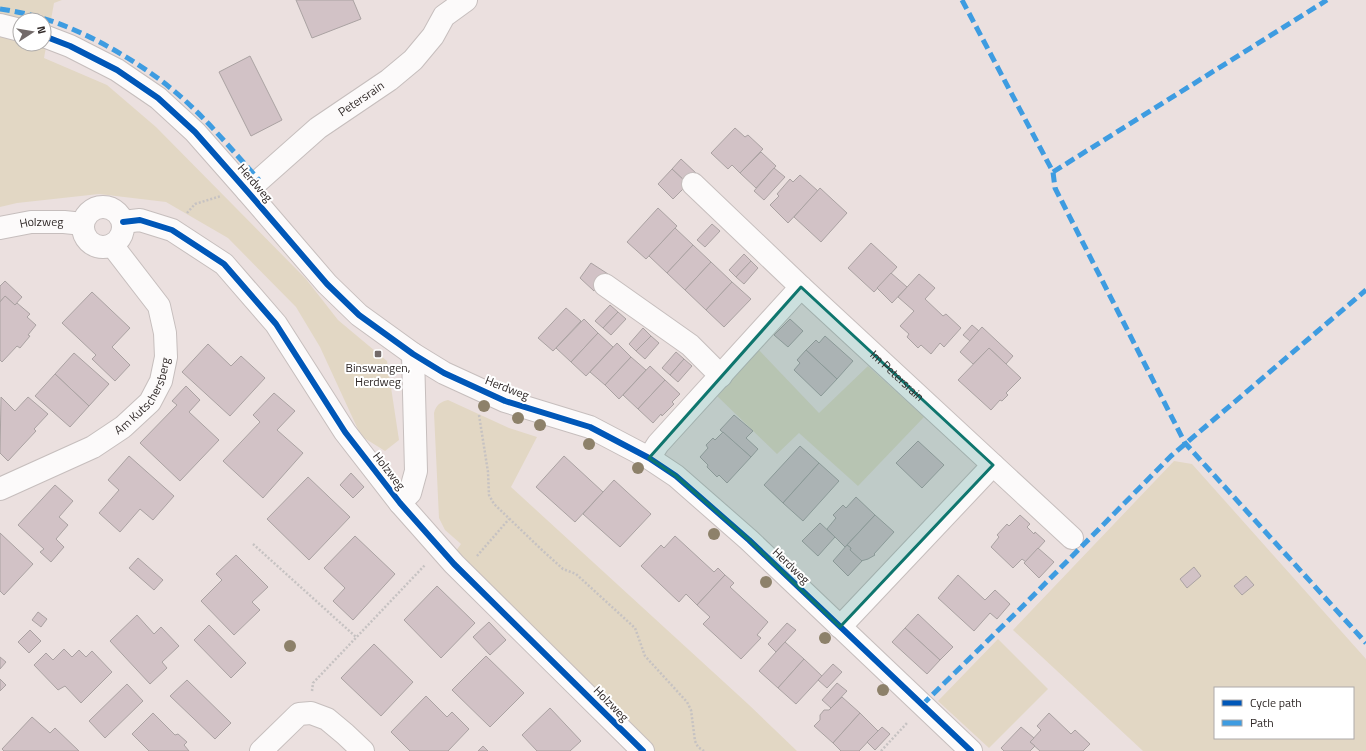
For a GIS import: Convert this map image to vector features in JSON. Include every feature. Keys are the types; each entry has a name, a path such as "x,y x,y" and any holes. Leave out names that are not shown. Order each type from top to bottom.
{"street":[{"name":"Petersrain","path":"247,190 318,128 389,80 418,54 433,36 444,16 466,0"},
{"path":"0,25 12,28"},
{"name":"Herdweg","path":"52,39 70,46 117,70 158,98 195,132 247,190 327,284 359,315 413,354 444,373 505,401 590,427 649,458 676,476 738,530 971,751"},
{"name":"Im Petersrain","path":"693,184 801,287 1072,538"},
{"path":"101,206 111,208 117,212 123,222 123,232 119,240 112,246 104,248 89,242 84,234 82,224 85,216 92,210 101,206"},
{"name":"Holzweg","path":"123,222 140,220 172,230 224,264 276,324 345,432 400,503 463,572 643,751"},
{"name":"Holzweg","path":"0,228 31,222 64,222 82,224"},
{"name":"Am Kutschersberg","path":"0,489 93,447 105,439 123,426 150,402 161,381 166,357 165,332 159,306 112,246"},
{"path":"605,285 690,345 721,376"},
{"path":"649,458 658,444 801,287"},
{"path":"400,503 410,492 416,471 413,354"},
{"path":"840,627 993,465"},
{"path":"261,751 299,714 311,713 327,719 363,751"}],"path":[{"path":"172,230 195,204 218,197"},
{"path":"474,387 488,472 489,494 494,504 563,569 576,574 635,628 645,656 687,702 691,710 695,741 698,747 704,751"},
{"path":"495,537 509,519"},
{"path":"253,544 356,637"},
{"path":"311,713 313,683 441,549"},
{"path":"881,751 922,705"}],"highlighted area":[{"path":"801,287 993,465 840,627 749,540 676,476 649,458"}],"shaded area":[{"path":"0,0 62,0 54,3 52,14 52,12 12,12 12,52 45,52 44,58 107,85 156,127 306,279 338,320 387,361 399,440 385,451 361,436 320,347 296,307 228,238 166,202 99,194 17,203 0,207"},
{"path":"758,349 819,413 868,366 924,417 858,486 799,433 777,454 715,394"},
{"path":"448,400 509,428 537,437 511,487 748,704 797,751 644,751 450,559 461,544 445,530 439,518 434,413 439,404"},
{"path":"1174,461 1192,464 1366,659 1366,751 1143,751 1013,630"},
{"path":"998,639 1048,689 989,748 938,701"}],"building":[{"path":"296,0 353,0 361,19 312,38"},
{"path":"250,56 282,120 251,136 219,72"},
{"path":"735,128 745,137 748,135 763,149 740,173 732,165 728,169 711,153"},
{"path":"761,152 776,166 756,188 740,173"},
{"path":"681,159 697,174 688,184 672,169"},
{"path":"774,168 785,177 764,200 754,191"},
{"path":"672,169 688,184 673,199 658,184"},
{"path":"800,175 818,191 788,223 770,205 779,196 777,194 790,179 793,182"},
{"path":"820,188 847,213 821,242 794,217"},
{"path":"658,208 677,226 646,259 627,242"},
{"path":"712,224 720,231 705,247 697,240"},
{"path":"675,228 693,245 667,273 649,256"},
{"path":"871,243 897,267 874,292 848,268"},
{"path":"693,245 711,262 685,290 667,273"},
{"path":"744,254 751,261 736,277 729,270"},
{"path":"751,261 758,268 744,284 736,277"},
{"path":"711,262 732,282 706,310 685,290"},
{"path":"591,263 608,274 594,291 580,278"},
{"path":"891,273 907,287 892,303 877,288"},
{"path":"919,274 935,288 925,299 943,316 946,314 961,328 944,347 940,343 931,354 921,345 918,348 907,337 909,334 900,326 914,311 898,297"},
{"path":"5,281 22,297 15,305 5,296 0,302 0,286"},
{"path":"732,282 751,299 724,327 706,310"},
{"path":"92,292 130,328 112,347 130,365 115,381 92,359 96,355 62,323"},
{"path":"5,296 15,305 17,303 30,314 27,317 36,325 28,335 30,336 20,348 17,346 2,362 0,360 0,302"},
{"path":"610,305 618,312 603,328 595,321"},
{"path":"566,308 581,321 553,351 538,338"},
{"path":"618,312 626,319 611,335 603,328"},
{"path":"584,319 598,333 571,362 556,348"},
{"path":"790,319 803,331 788,347 774,335"},
{"path":"972,325 979,331 970,341 963,335"},
{"path":"982,327 1013,356 1006,364 989,348 973,364 960,352"},
{"path":"643,328 651,336 636,351 629,344"},
{"path":"598,333 613,347 586,376 571,362"},
{"path":"651,336 659,343 645,359 636,351"},
{"path":"825,336 853,361 837,379 806,350 816,340 819,343"},
{"path":"617,343 631,357 605,385 590,372"},
{"path":"208,344 231,366 241,356 265,378 230,416 182,372"},
{"path":"989,348 1021,378 1006,393 1008,395 1002,401 1000,400 991,410 958,380"},
{"path":"806,350 837,379 821,396 794,370 800,363 797,360"},
{"path":"676,352 684,359 670,375 662,368"},
{"path":"74,353 109,384 89,406 55,374"},
{"path":"631,357 646,370 619,399 605,385"},
{"path":"684,359 692,366 678,382 670,375"},
{"path":"650,366 665,380 638,409 623,395"},
{"path":"55,374 89,406 70,427 35,396"},
{"path":"665,380 680,394 672,402 674,404 662,416 661,414 653,423 638,409"},
{"path":"186,386 200,400 189,412 219,440 180,481 140,443 177,405 172,401"},
{"path":"274,393 295,411 277,430 303,453 263,498 223,461 260,422 253,415"},
{"path":"1,397 15,411 28,397 48,414 34,429 36,431 8,461 0,453"},
{"path":"734,415 753,431 746,438 758,449 751,457 720,430"},
{"path":"723,432 751,457 727,483 719,475 717,477 700,457 708,448 706,445 713,438 715,440"},
{"path":"918,441 944,465 922,488 896,463"},
{"path":"800,446 819,463 783,503 764,485"},
{"path":"129,456 174,496 153,520 140,509 120,532 99,513 119,490 108,480"},
{"path":"564,456 603,492 575,522 536,487"},
{"path":"819,463 839,481 803,521 783,503"},
{"path":"351,473 364,487 353,498 340,485"},
{"path":"308,477 350,517 309,560 267,519"},
{"path":"614,480 651,514 620,547 583,514"},
{"path":"55,485 73,501 59,517 68,525 56,539 64,547 51,562 40,552 44,549 18,525"},
{"path":"856,497 875,515 845,547 827,529 836,518 833,515 843,505 846,508"},
{"path":"875,515 894,532 874,554 875,555 861,561 847,545"},
{"path":"1020,515 1030,524 1027,527 1034,534 1035,532 1045,541 1026,562 1022,559 1013,568 991,547 999,537 997,535 1007,524 1009,526"},
{"path":"820,523 835,537 818,556 802,541"},
{"path":"0,533 33,564 4,595 0,591"},
{"path":"355,536 395,574 353,620 333,601 345,588 324,568"},
{"path":"675,536 714,572 718,568 725,575 697,605 686,594 679,602 641,566 661,545 664,548"},
{"path":"847,545 851,548 850,550 862,561 848,576 833,561"},
{"path":"1038,548 1054,562 1039,578 1024,563"},
{"path":"236,555 268,587 252,602 260,610 234,635 201,601 222,580 216,574"},
{"path":"138,558 163,580 154,590 129,568"},
{"path":"1194,567 1201,576 1187,588 1180,579"},
{"path":"725,575 734,583 730,587 768,622 757,635 761,638 741,659 703,624 710,617 697,605"},
{"path":"958,575 985,600 995,590 1010,604 997,619 990,613 974,631 938,598"},
{"path":"1246,576 1254,585 1242,595 1234,586"},
{"path":"437,586 475,623 441,658 404,620"},
{"path":"38,612 47,619 41,627 32,620"},
{"path":"918,614 953,647 940,660 905,628"},
{"path":"137,615 154,634 161,627 179,646 162,662 167,668 150,684 110,641"},
{"path":"489,622 506,640 490,655 473,637"},
{"path":"787,623 796,630 776,652 768,644"},
{"path":"209,625 246,663 231,678 194,640"},
{"path":"905,628 940,660 927,674 892,642"},
{"path":"30,630 41,641 29,653 18,642"},
{"path":"785,642 804,659 778,688 759,671"},
{"path":"374,644 413,682 381,716 341,678"},
{"path":"64,649 72,657 79,650 86,657 92,651 112,672 81,703 65,686 58,690 34,665 46,653 53,660"},
{"path":"486,656 524,693 490,727 452,690"},
{"path":"0,657 6,662 0,669"},
{"path":"804,659 822,676 796,704 778,688"},
{"path":"833,664 842,672 827,688 818,680"},
{"path":"0,679 6,685 0,691"},
{"path":"187,680 231,723 215,739 170,696"},
{"path":"837,683 847,691 831,708 822,700"},
{"path":"127,684 143,701 105,738 89,721"},
{"path":"426,696 447,717 452,712 469,729 448,751 410,751 391,732"},
{"path":"842,697 860,713 833,743 814,726 820,720 820,715 824,710 829,710"},
{"path":"550,708 581,741 570,751 537,751 522,735"},
{"path":"153,713 175,735 178,734 187,742 184,745 189,751 149,751 132,734"},
{"path":"860,713 878,731 859,751 841,751 833,743"},
{"path":"1049,713 1071,734 1075,730 1090,744 1083,751 1040,751 1030,742 1041,730 1037,726"},
{"path":"32,717 50,733 55,728 79,751 4,751 2,749"},
{"path":"882,727 890,734 875,750 867,742"},
{"path":"1021,727 1034,738 1030,742 1035,746 1030,751 1004,751 1001,748"},
{"path":"483,746 488,751 478,751"}],"marked path":[{"path":"962,0 1053,172 1055,188 1185,443 1366,643"},
{"path":"1053,172 1327,0"},
{"path":"0,9 58,23 108,46 140,66 180,96 215,131 259,180"},
{"path":"922,705 1018,611 1171,456 1366,290"}],"cycle path":[{"path":"52,39 70,46 117,70 158,98 195,132 327,284 359,315 413,354 444,373 505,401 590,427 649,458 676,476 749,540 971,751"},
{"path":"123,222 140,220 172,230 224,264 276,324 345,432 400,503 454,564 643,751"}],"place":[{"name":"Binswangen, Herdweg","path":"378,354"}]}
